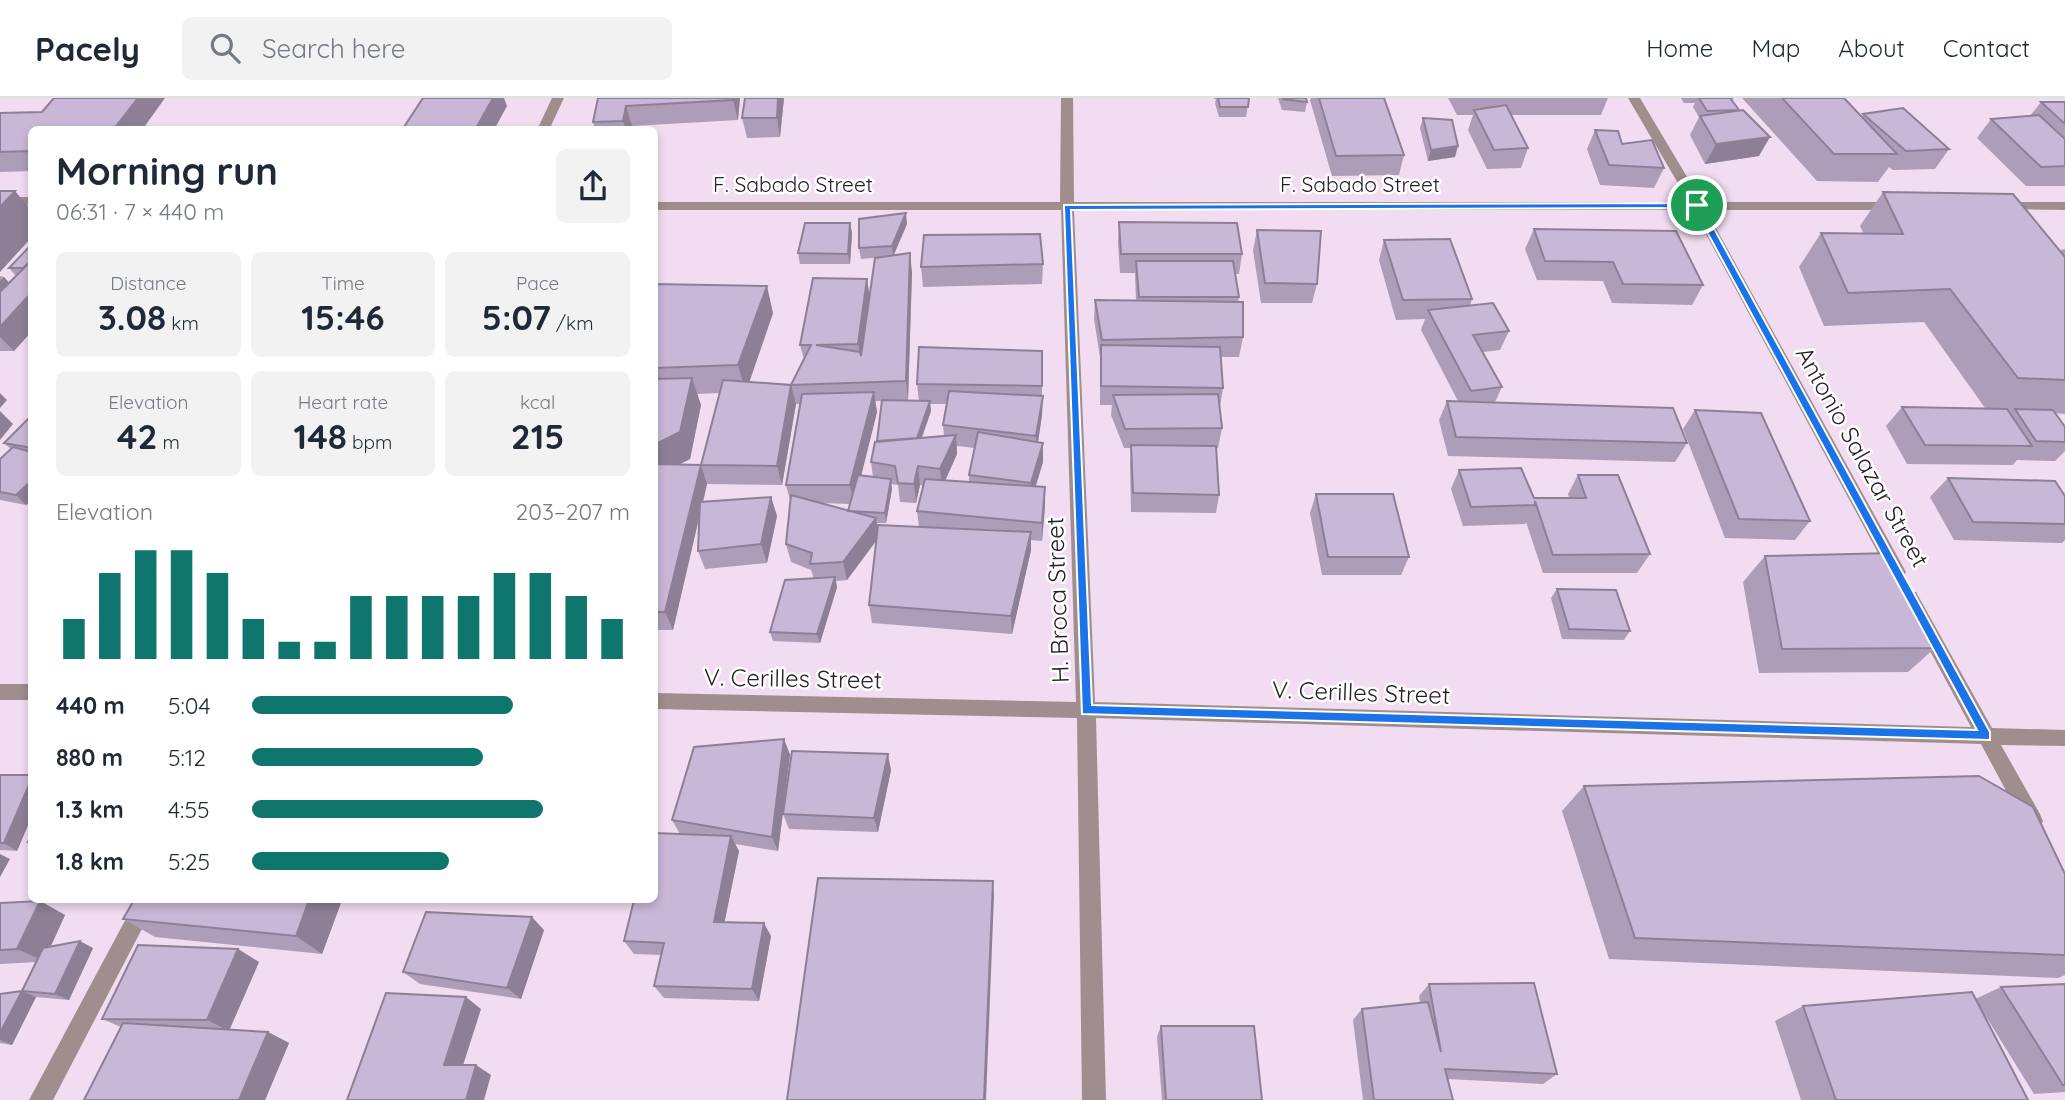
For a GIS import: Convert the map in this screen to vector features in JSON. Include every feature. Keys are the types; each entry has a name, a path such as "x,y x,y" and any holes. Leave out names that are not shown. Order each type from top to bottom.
{"street":[{"path":"545,126 558,98"},
{"name":"H. Broca Street","path":"1067,98 1067,207 1086,710 1094,1100"},
{"name":"Antonio Salazar Street","path":"1634,98 1697,205 2039,831"},
{"path":"0,201 28,201"},
{"name":"F. Sabado Street","path":"658,205 1915,206"},
{"path":"1983,206 2065,206"},
{"path":"0,692 28,692"},
{"name":"V. Cerilles Street","path":"658,701 1086,710 2065,738"},
{"path":"41,1100 145,903"}],"building":[{"path":"54,98 138,98 116,126 28,126 28,151 0,152 0,113 42,112"},
{"path":"423,98 493,98 477,126 405,126"},
{"path":"598,98 733,100 626,106 623,121 593,122"},
{"path":"745,98 778,98 777,118 742,118"},
{"path":"1218,98 1249,98 1248,107 1220,107"},
{"path":"1306,98 1307,102 1283,99"},
{"path":"1319,98 1384,98 1404,155 1336,156"},
{"path":"1699,98 1730,98 1739,110 1707,111"},
{"path":"1782,98 1844,98 1897,154 1834,154"},
{"path":"2041,102 2065,102 2065,124"},
{"path":"1506,105 1528,148 1494,150 1474,110"},
{"path":"1903,108 1949,149 1906,151 1863,114"},
{"path":"1743,110 1770,137 1716,144 1700,116"},
{"path":"2039,115 2065,139 2065,166 2041,167 1991,119"},
{"path":"1423,118 1452,120 1458,146 1431,150"},
{"path":"1595,130 1618,131 1622,144 1652,140 1664,168 1609,165"},
{"path":"0,191 15,191 0,207"},
{"path":"1883,192 2013,194 2065,257 2065,380 2018,378 1950,289 1848,293 1821,233 1903,234"},
{"path":"906,213 892,246 859,248 859,219"},
{"path":"1119,222 1237,223 1242,254 1121,254"},
{"path":"805,223 850,223 848,254 798,253"},
{"path":"1534,229 1676,231 1703,285 1623,284 1613,262 1545,261"},
{"path":"1257,230 1321,231 1317,284 1265,283"},
{"path":"1040,234 1043,264 921,267 924,235"},
{"path":"1450,239 1472,299 1403,300 1384,240"},
{"path":"28,248 28,264 23,268 9,268"},
{"path":"910,253 906,381 791,385 811,345 800,345 813,278 867,279 858,344 816,345 860,352 861,356 875,258"},
{"path":"1136,261 1233,261 1239,297 1139,297"},
{"path":"28,264 28,296 0,327 0,292"},
{"path":"658,284 767,286 738,365 658,368"},
{"path":"1095,300 1243,302 1243,337 1102,340"},
{"path":"1493,303 1509,331 1473,335 1502,387 1471,391 1428,310"},
{"path":"1101,345 1220,347 1223,388 1101,386"},
{"path":"919,347 1042,351 1042,386 917,384"},
{"path":"692,378 680,432 658,443 658,379"},
{"path":"723,380 791,385 777,466 701,465"},
{"path":"949,391 1043,396 1036,436 943,425"},
{"path":"874,392 850,485 786,485 802,394"},
{"path":"1218,394 1222,428 1125,429 1113,395"},
{"path":"882,400 930,401 917,438 877,441"},
{"path":"1447,401 1673,408 1687,443 1456,437"},
{"path":"1902,407 2007,409 2032,446 1925,445"},
{"path":"2015,409 2053,410 2065,427 2065,442 2036,441"},
{"path":"1695,410 1761,413 1810,521 1739,519"},
{"path":"28,419 28,447 4,443"},
{"path":"978,432 1043,443 1031,483 969,475"},
{"path":"956,435 940,469 918,466 914,484 898,483 895,466 871,462 875,442"},
{"path":"1131,445 1216,446 1219,495 1133,493"},
{"path":"13,447 28,451 28,484 16,495 0,492 0,459"},
{"path":"658,464 701,465 665,612 658,612"},
{"path":"1521,468 1534,498 1586,498 1578,475 1618,475 1650,554 1553,555 1535,501 1535,505 1471,507 1459,470"},
{"path":"858,475 891,479 885,513 848,511"},
{"path":"1948,478 2055,481 2065,496 2065,524 1973,522"},
{"path":"925,479 1045,487 1042,523 917,511"},
{"path":"1316,494 1393,494 1409,557 1328,557"},
{"path":"791,495 876,518 843,562 810,564 812,553 786,544"},
{"path":"771,497 761,544 698,551 700,502"},
{"path":"878,525 1031,532 1011,616 869,605"},
{"path":"1893,553 1935,648 1782,649 1765,556"},
{"path":"835,577 817,634 770,632 785,580"},
{"path":"1557,589 1616,590 1630,631 1569,629"},
{"path":"784,739 772,837 672,820 694,747"},
{"path":"792,751 888,754 874,818 783,814"},
{"path":"0,775 28,775 28,787 4,843 0,843"},
{"path":"1979,776 2033,807 2065,874 2065,955 1635,938 1584,786"},
{"path":"658,833 731,836 714,922 764,923 752,989 654,986 664,943 624,941 633,903 658,903"},
{"path":"818,878 993,881 984,1100 787,1100"},
{"path":"0,903 39,903 17,949 0,950"},
{"path":"132,903 308,903 296,936 123,919"},
{"path":"426,912 532,917 507,988 403,972"},
{"path":"80,941 55,994 22,991 43,948"},
{"path":"138,945 238,949 207,1020 102,1019"},
{"path":"1534,983 1557,1074 1445,1069 1453,1100 1374,1100 1362,1009 1428,1002 1441,1052 1429,984"},
{"path":"2065,984 2065,1085 2063,1085 2001,987"},
{"path":"22,991 0,1033 0,994"},
{"path":"1972,992 2028,1100 1836,1100 1803,1006"},
{"path":"386,993 466,997 444,1065 476,1065 466,1100 347,1100"},
{"path":"123,1023 268,1032 239,1100 84,1100"},
{"path":"1161,1026 1254,1026 1262,1100 1166,1100"}],"route":[{"path":"1697,205 1986,736 1086,710 1067,207 1697,205"}]}
